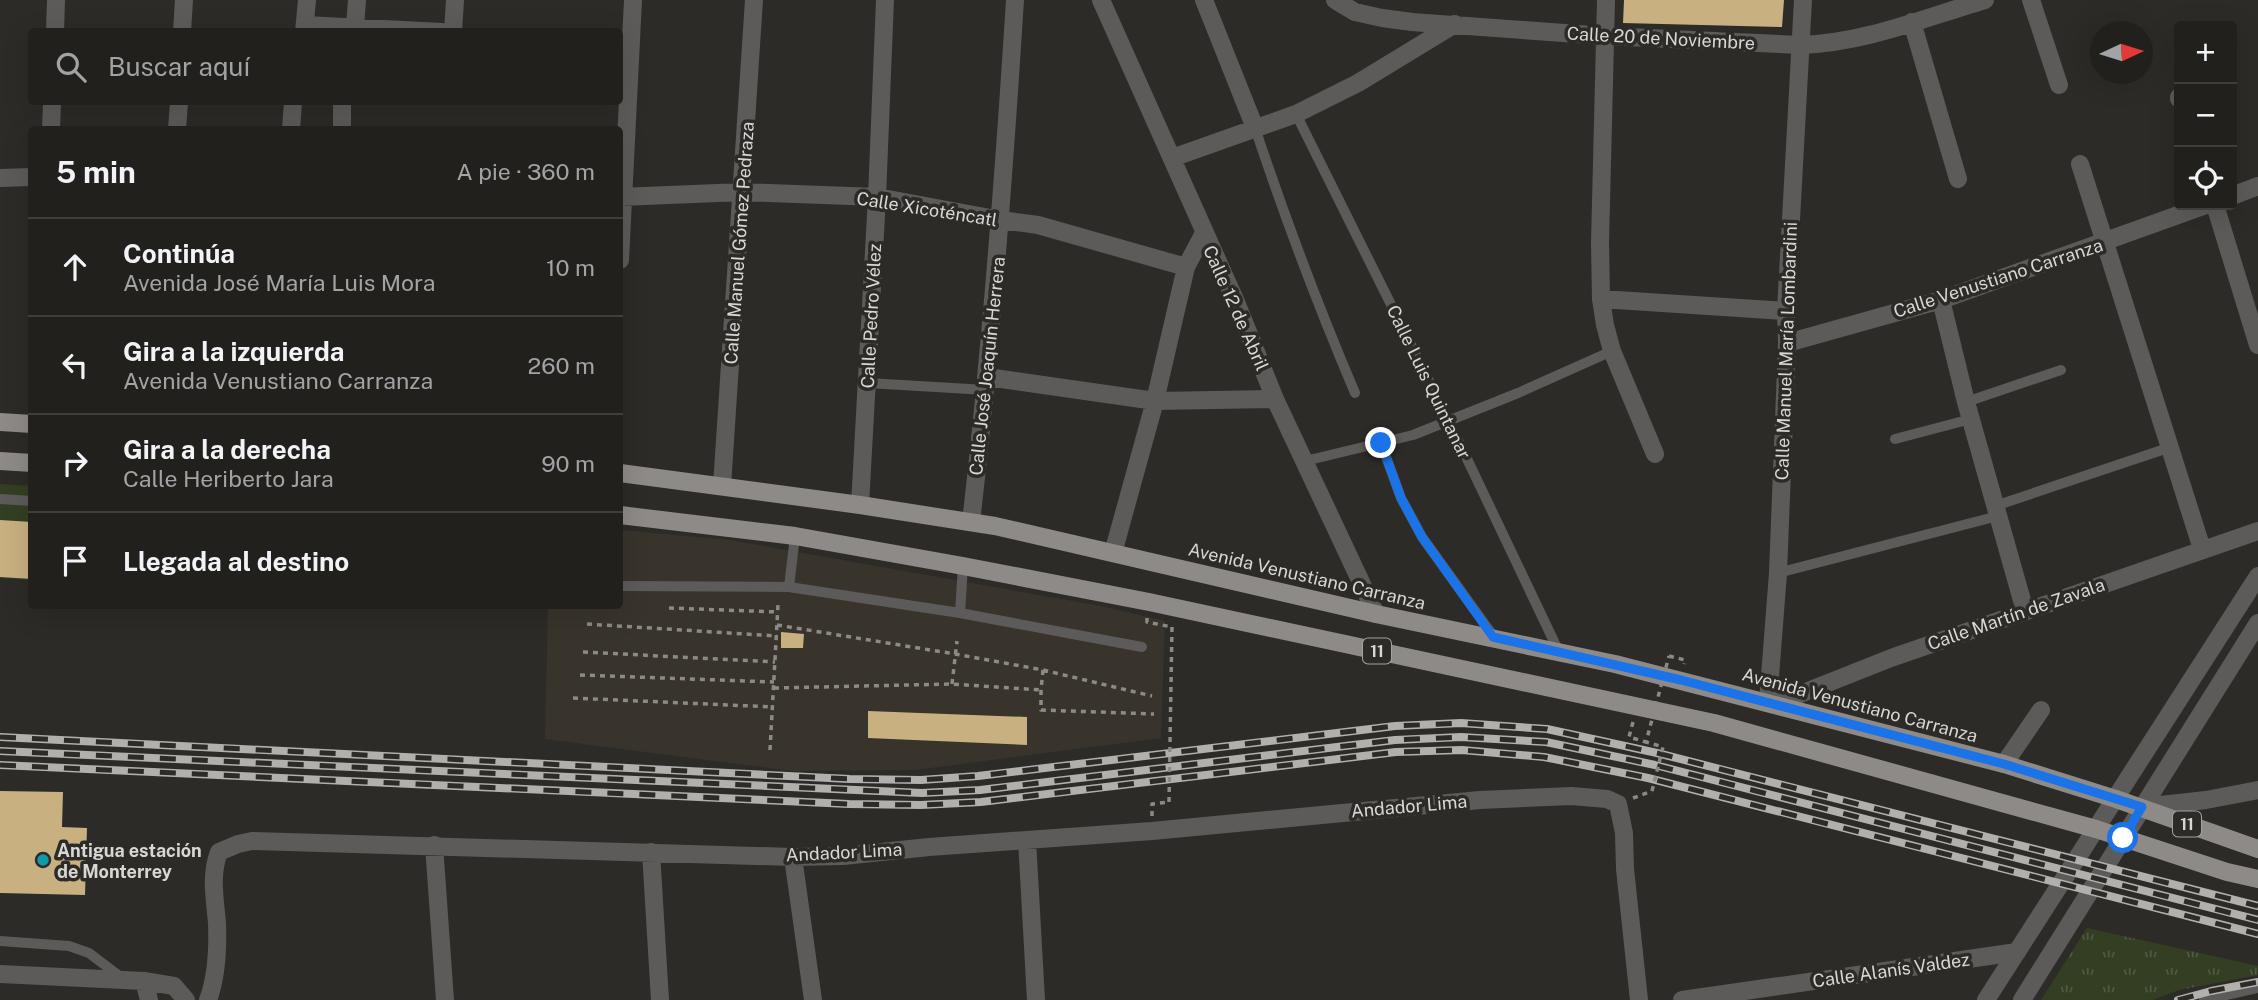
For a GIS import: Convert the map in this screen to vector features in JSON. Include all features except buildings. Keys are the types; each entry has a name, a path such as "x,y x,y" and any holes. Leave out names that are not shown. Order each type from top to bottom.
{"main road":[{"path":"0,422 28,424"},
{"path":"0,461 28,463"},
{"name":"Avenida Venustiano Carranza","path":"623,473 971,522 1376,614 1559,652 1772,703 2004,764 2142,807 2258,849"},
{"name":"11","path":"623,515 795,536 963,566 1149,602 1714,723 2096,829 2227,872 2258,879"}],"street":[{"path":"55,28 56,0"},
{"path":"182,28 184,0"},
{"path":"307,0 304,28 372,28"},
{"path":"355,27 357,0"},
{"path":"453,28 455,0"},
{"path":"623,126 625,46 632,0"},
{"name":"Calle Manuel Gómez Pedraza","path":"722,486 754,0"},
{"name":"Calle Pedro Vélez","path":"860,505 885,0"},
{"name":"Calle José Joaquín Herrera","path":"971,522 987,384 1001,220 1015,0"},
{"name":"Calle 12 de Abril","path":"1101,0 1236,302 1275,398 1376,614"},
{"path":"1204,0 1255,128"},
{"name":"Calle 20 de Noviembre","path":"1335,0 1355,12 1382,18 1605,36 1800,45 1857,39 1966,3 1985,0"},
{"path":"1606,0 1599,254 1601,299 1612,351 1655,454"},
{"name":"Calle Manuel María Lombardini","path":"1772,703 1787,343 1786,311 1803,0"},
{"path":"2031,0 2059,85"},
{"path":"1912,22 1958,180"},
{"path":"1172,158 1296,114 1358,83 1455,24"},
{"path":"51,126 52,105"},
{"path":"177,126 178,105"},
{"path":"291,126 293,105"},
{"path":"342,105 342,126"},
{"path":"2080,164 2203,549"},
{"path":"0,178 28,177"},
{"path":"2237,194 2258,186"},
{"name":"Calle Xicoténcatl","path":"623,197 742,192 877,197 1038,225 1186,267"},
{"name":"Calle Venustiano Carranza","path":"1787,343 1941,300 2193,210"},
{"path":"2218,210 2258,345"},
{"path":"1113,553 1155,401 1186,267 1203,233"},
{"path":"1601,299 1786,311"},
{"path":"1941,300 1968,411 2025,611"},
{"path":"987,384 1155,401 1275,398"},
{"name":"Calle Martín de Zavala","path":"1772,703 1891,658 2258,531"},
{"path":"1986,1000 2258,576"},
{"path":"2022,1000 2258,623"},
{"path":"2004,764 2041,710"},
{"path":"2142,807 2206,800 2258,790"},
{"name":"Andador Lima","path":"208,1000 215,974 215,863 219,852 252,841 793,857 843,856 1480,800 1571,796 1607,799 1618,804 1624,833 1625,869 1639,1000"},
{"path":"1027,841 1036,1000"},
{"path":"435,845 445,1000"},
{"path":"651,852 660,1000"},
{"path":"793,857 813,1000"},
{"name":"Calle Alanís Valdez","path":"1682,1000 2017,952"},
{"path":"0,974 144,981 174,986 186,1000"},
{"path":"144,981 149,1000"}],"lane":[{"name":"Calle Luis Quintanar","path":"1296,114 1449,421 1559,652"},
{"path":"1255,128 1294,243 1354,393"},
{"path":"1305,461 1413,435 1518,393 1612,351"},
{"path":"1895,439 1968,411 2061,370"},
{"path":"867,383 987,384"},
{"path":"1381,443 1401,498 1422,537 1493,637"},
{"path":"1778,573 1996,511 2171,447"},
{"path":"0,499 28,501"},
{"path":"789,587 795,536"},
{"path":"960,613 963,566"},
{"path":"623,586 789,587 960,613 1142,647"},
{"path":"0,941 68,946 89,953 125,981"},
{"path":"2204,1000 2258,988"}],"path":[{"path":"771,750 778,605"},
{"path":"669,608 778,612"},
{"path":"1147,622 1172,627 1169,802 1152,804"},
{"path":"587,624 776,636"},
{"path":"777,625 1043,670 1152,696"},
{"path":"952,684 957,641"},
{"path":"583,652 775,662"},
{"path":"1646,742 1669,656 1685,660"},
{"path":"1043,670 1041,710 1154,714"},
{"path":"580,675 774,682"},
{"path":"774,688 952,684 1041,690"},
{"path":"573,698 773,707"},
{"path":"1629,737 1663,747 1652,791"}],"shaded area":[{"path":"623,530 730,540 1101,606 1165,621 1161,738 915,770 792,771 545,739 548,609 623,609"}],"green space":[{"path":"0,484 28,486 28,580 0,578"},
{"path":"2087,928 2258,966 2258,975 2179,990 2152,1000 2041,1000"}],"railway":[{"path":"0,737 850,779 921,780 978,776 1395,726 1461,723 1547,729 1657,753 2258,906"},
{"path":"0,751 922,793 980,790 1395,740 1461,737 1546,742 1655,765 2258,920"},
{"path":"0,765 849,804 921,805 981,802 1396,752 1462,750 1544,757 1648,778 2258,934"},
{"path":"2178,1000 2258,982"}],"place":[{"name":"Antigua estación de Monterrey","path":"43,860"}],"route":[{"path":"1381,443 1401,498 1422,537 1493,637 1775,704 2004,764 2142,807 2123,838"}]}
